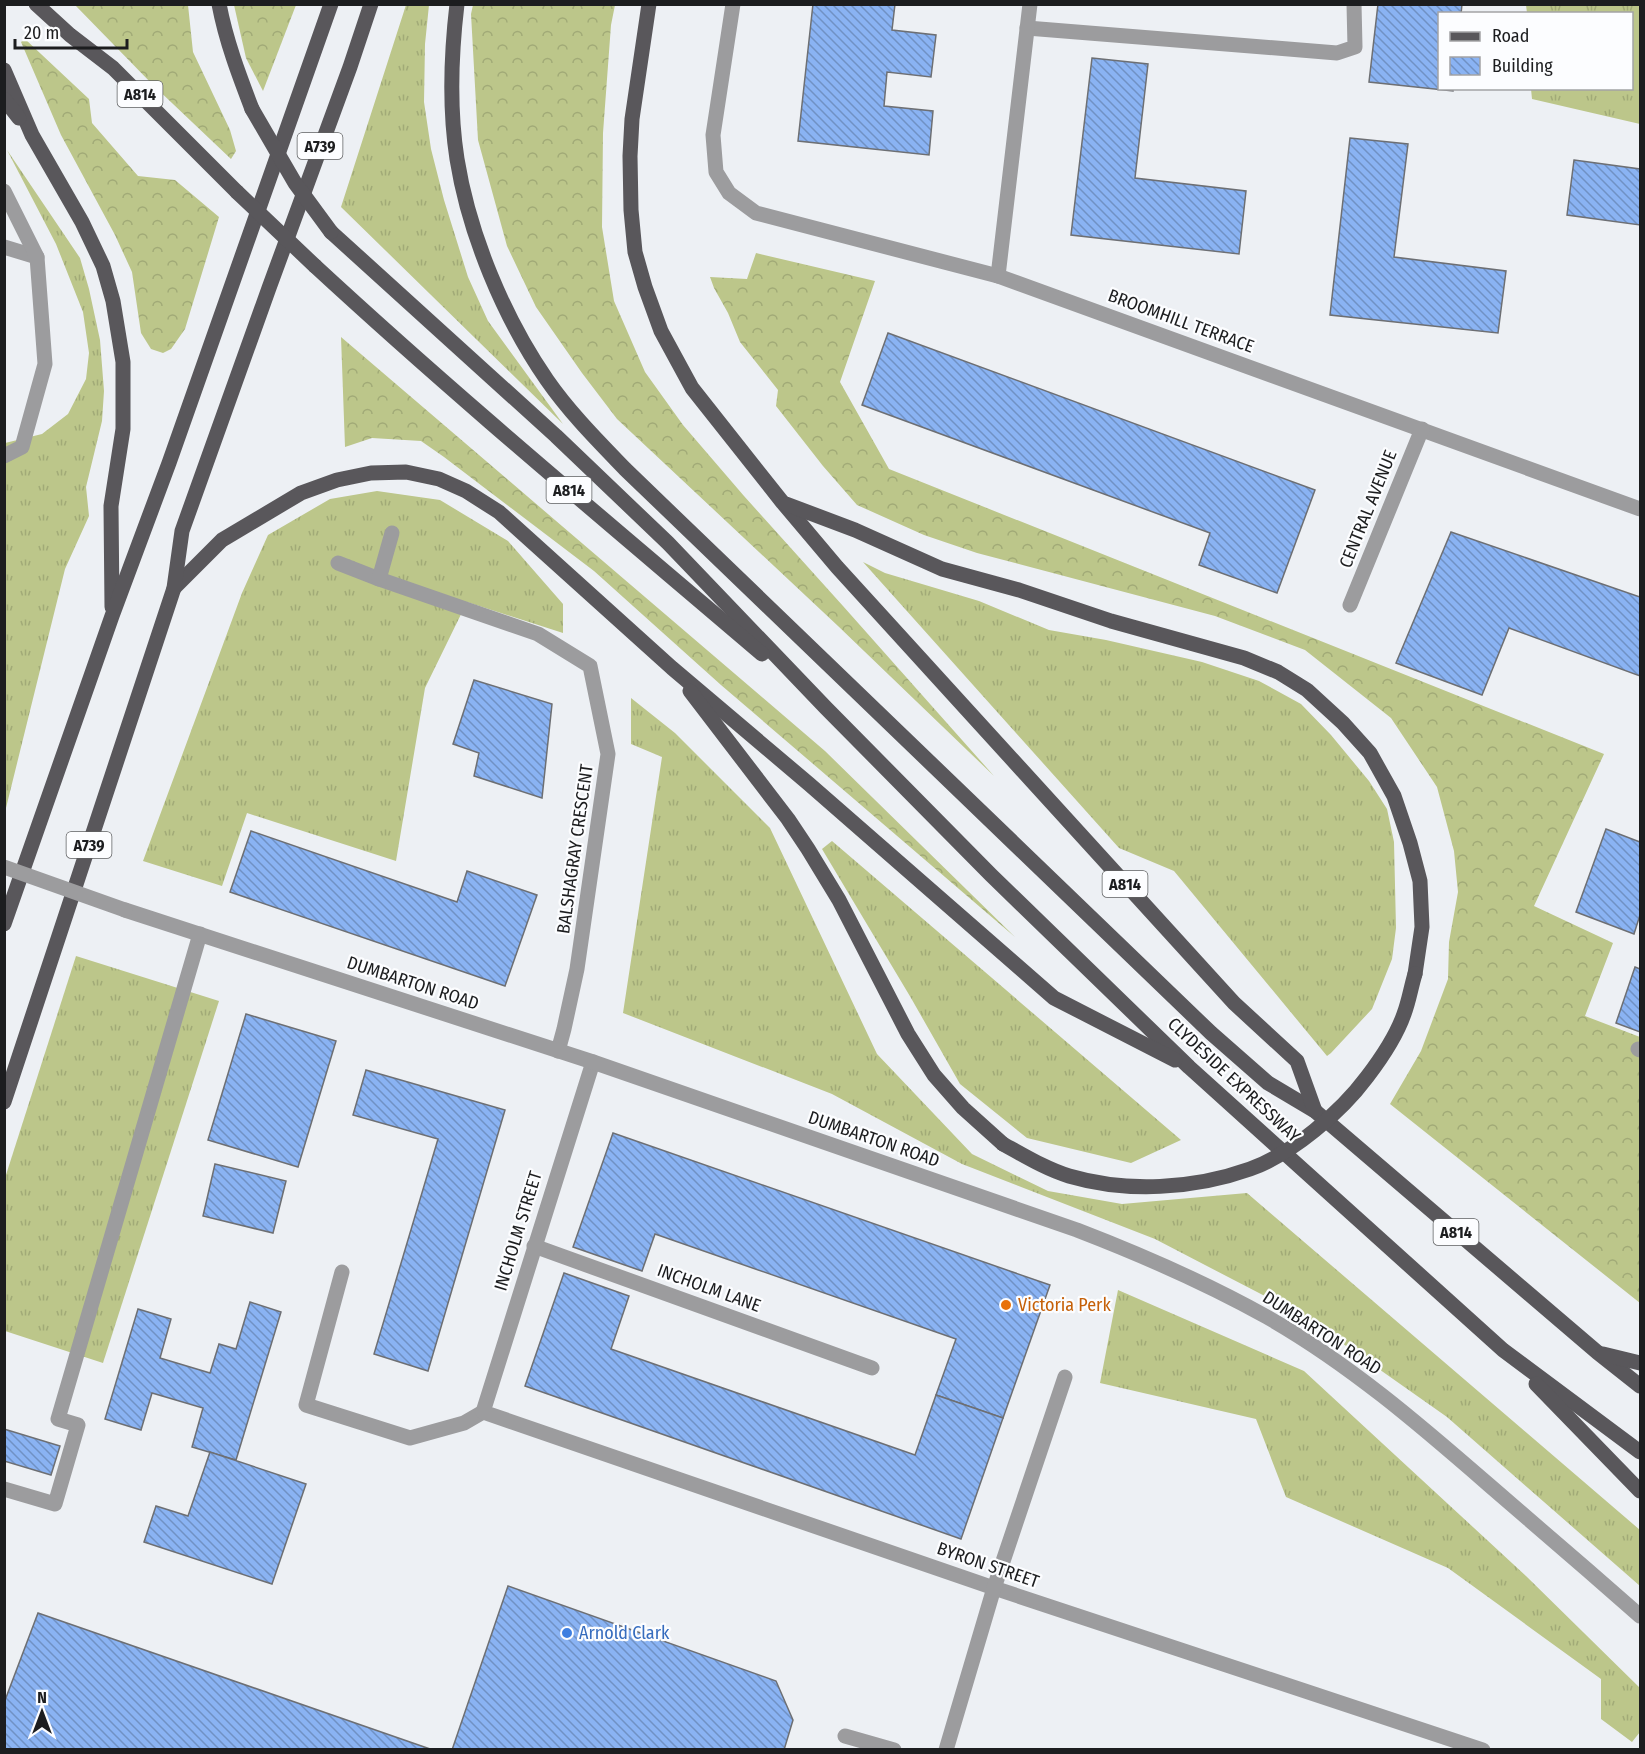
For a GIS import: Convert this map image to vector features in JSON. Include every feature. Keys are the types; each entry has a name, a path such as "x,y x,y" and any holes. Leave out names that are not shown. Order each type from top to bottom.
{"main road":[{"name":"A814","path":"36,4 70,35 113,68 237,192 374,321 538,464 826,708"},
{"path":"219,4 234,62 252,110 295,183 331,232 556,436 668,543 826,708"},
{"name":"A739","path":"4,924 332,4"},
{"name":"A739","path":"4,1102 174,588 182,531 350,67 370,4"},
{"name":"CLYDESIDE EXPRESSWAY","path":"457,4 452,96 457,158 462,185 485,261 501,299 548,381 575,416 625,470 1203,1025 1268,1083 1316,1111 1597,1353 1641,1386"},
{"name":"A814","path":"649,4 630,156 631,210 635,252 661,331 692,388 837,567 1226,994 1297,1061 1316,1111"},
{"path":"4,70 32,135 82,222 103,266 113,301 123,362 123,429 111,506 112,616"},
{"path":"4,99 32,135"},
{"path":"174,588 222,540 301,493 337,480 371,473 406,472 439,479 466,491 499,512 672,668 1054,998 1189,1066"},
{"path":"672,668 788,819 808,849 839,900 908,1034 934,1075 963,1108 1003,1144 1069,1176 1117,1185 1159,1186 1207,1181 1251,1169 1290,1148 1322,1125 1355,1094 1380,1060 1404,1016 1415,974 1422,927 1420,882 1394,796 1370,753 1343,723 1307,690 1278,672 1244,658 1111,621 1019,590 942,568 855,530 783,503"},
{"name":"CLYDESIDE EXPRESSWAY","path":"826,708 991,875 1189,1066 1503,1350 1641,1452"},
{"path":"1503,1350 1641,1491"},
{"path":"1597,1353 1641,1363"}],"street":[{"name":"BROOMHILL TERRACE","path":"733,4 713,135 716,172 729,194 756,213 998,276 1641,509"},
{"path":"998,276 1030,4"},
{"path":"1027,28 1337,53 1355,47 1354,4"},
{"path":"4,191 37,257 45,364 22,447 4,456"},
{"path":"4,247 37,257"},
{"name":"CENTRAL AVENUE","path":"1350,605 1422,429"},
{"path":"379,579 392,533"},
{"name":"BALSHAGRAY CRESCENT","path":"338,563 538,634 590,666 608,754 577,969 558,1051"},
{"name":"DUMBARTON ROAD","path":"4,867 125,910 593,1062 1077,1230 1130,1251 1224,1294 1269,1318 1319,1350 1419,1424 1641,1616"},
{"path":"4,1489 55,1504 78,1425 58,1419 200,934"},
{"name":"INCHOLM STREET","path":"483,1412 593,1062"},
{"name":"INCHOLM LANE","path":"534,1246 872,1368"},
{"path":"342,1272 306,1405 410,1438 464,1423 483,1412"},
{"path":"946,1749 994,1588 1065,1377"},
{"name":"BYRON STREET","path":"483,1412 994,1588 1483,1749"},
{"path":"845,1736 894,1749"}],"green space":[{"path":"75,5 188,5 193,52 230,130 236,151 231,159 153,85"},
{"path":"234,5 296,5 263,91 246,58"},
{"path":"406,5 429,5 425,44 424,102 431,149 468,277 488,321 563,424 341,207"},
{"path":"473,5 615,5 611,25 603,133 602,227 614,301 645,372 683,425 744,496 994,776 617,419 536,307 507,246 478,140 471,14"},
{"path":"1526,5 1640,5 1640,124 1532,99 1531,90 1633,90 1633,12 1527,12"},
{"path":"25,39 89,99 92,123 138,176 175,180 219,217 185,329 171,349 163,353 151,349 141,333 132,272 115,235 61,135 21,42"},
{"path":"7,150 80,258 100,340 104,391 102,421 86,487 89,516 65,569 5,812 5,443 42,434 68,414 86,379 89,353 83,312 56,244"},
{"path":"756,253 875,281 840,382 889,469 1604,754 1534,906 1613,943 1585,1016 1640,1037 1640,1303 1390,1104 1421,1051 1448,979 1449,942 1458,892 1454,851 1437,787 1391,718 1305,650 1215,616 977,553 924,535 857,505 776,406 778,390 740,342 714,288 710,277 747,279"},
{"path":"341,337 825,751 1015,937 721,685 594,571 444,457 421,441 372,438 345,447"},
{"path":"377,491 440,500 508,541 563,604 563,633 467,602 425,688 396,861 247,813 222,886 143,861 242,593 268,535 330,499"},
{"path":"863,562 885,573 979,601 1049,630 1106,640 1202,662 1259,681 1301,704 1331,735 1369,781 1387,809 1394,842 1396,928 1392,959 1372,1009 1331,1053 1327,1056 1174,871 1119,848"},
{"path":"631,698 675,733 770,828 877,1054 972,1154 1048,1191 1122,1204 1247,1193 1640,1530 1640,1586 1447,1417 1305,1317 1155,1239 962,1164 832,1094 623,1013 662,757 631,744"},
{"path":"832,841 1181,1140 1131,1163 1027,1138 960,1084 822,849"},
{"path":"76,956 219,1001 103,1363 5,1331 5,1178"},
{"path":"1118,1290 1304,1371 1526,1576 1640,1688 1640,1732 1632,1742 1601,1719 1601,1679 1448,1568 1286,1497 1256,1419 1100,1383"}],"building":[{"path":"813,4 895,4 892,30 936,35 931,77 887,72 884,106 933,111 929,155 798,141"},
{"path":"1378,4 1462,4 1461,12 1438,12 1438,89 1369,82"},
{"path":"1092,58 1148,64 1135,178 1246,191 1239,254 1071,235"},
{"path":"1350,138 1408,144 1394,257 1506,271 1498,333 1330,315"},
{"path":"1574,160 1640,169 1640,225 1567,215"},
{"path":"888,333 1315,490 1277,593 1199,565 1210,533 862,405"},
{"path":"1451,532 1640,597 1640,676 1509,628 1482,695 1396,663"},
{"path":"474,680 552,704 542,798 474,776 479,753 453,744"},
{"path":"1606,829 1640,842 1640,915 1634,934 1576,912"},
{"path":"251,831 457,902 467,871 537,895 505,986 230,892"},
{"path":"1635,967 1640,969 1640,1032 1616,1023"},
{"path":"246,1014 336,1041 298,1167 208,1140"},
{"path":"366,1070 505,1110 428,1371 374,1354 438,1139 353,1115"},
{"path":"613,1133 1050,1285 1003,1418 936,1395 956,1339 655,1234 642,1271 573,1247"},
{"path":"215,1164 286,1181 273,1233 203,1216"},
{"path":"564,1273 629,1296 611,1349 915,1455 936,1395 1003,1418 961,1539 525,1386"},
{"path":"250,1302 281,1312 236,1460 192,1447 203,1408 152,1393 141,1430 105,1419 138,1309 171,1319 160,1358 210,1373 219,1344 236,1349"},
{"path":"4,1429 60,1446 51,1475 4,1461"},
{"path":"210,1452 306,1484 272,1584 144,1542 156,1506 188,1516"},
{"name":"Arnold Clark","path":"508,1586 776,1681 793,1720 784,1750 452,1750"},
{"path":"38,1613 433,1750 4,1750 4,1703"}],"place":[{"name":"Victoria Perk","path":"1006,1305"},
{"name":"Arnold Clark","path":"567,1633"}]}
